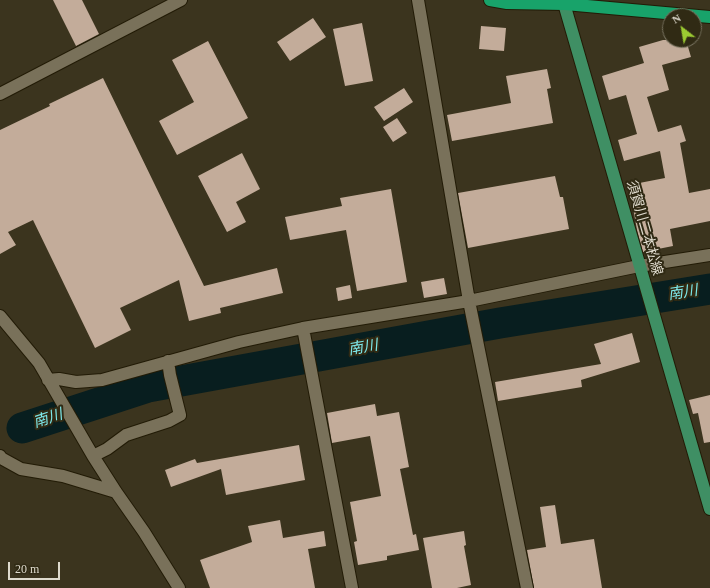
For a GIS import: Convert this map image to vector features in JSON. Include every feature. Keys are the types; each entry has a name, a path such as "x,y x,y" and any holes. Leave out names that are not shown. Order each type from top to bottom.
{"highway":[{"path":"490,0 507,3 564,2 710,17"}],"main road":[{"name":"須賀川二本松線","path":"564,2 640,271 710,509"}],"street":[{"path":"0,94 181,0"},
{"path":"418,0 478,349 526,588"},
{"path":"48,380 59,379 76,382 102,380 239,342 304,333 470,305 640,271 710,255"},
{"path":"0,316 39,363 93,456 144,532 179,588"},
{"path":"304,333 352,588"},
{"path":"93,456 107,449 126,435 169,421 180,415 168,361"},
{"path":"0,456 21,469 63,476 116,492"}],"building":[{"path":"53,0 82,0 99,34 76,46"},
{"path":"313,18 326,37 290,61 277,42"},
{"path":"362,23 373,81 345,86 333,29"},
{"path":"481,26 506,28 504,51 479,49"},
{"path":"662,40 662,48 688,48 691,57 662,65 669,90 647,97 658,132 681,125 686,141 680,143 689,193 710,189 710,221 670,229 673,246 643,252 637,230 629,185 665,178 660,151 624,161 618,140 637,134 626,95 609,100 602,76 644,63 639,47"},
{"path":"208,41 248,118 177,155 159,121 194,102 172,60"},
{"path":"547,69 551,88 547,89 553,123 452,141 447,115 511,103 506,76"},
{"path":"103,78 204,286 277,268 283,293 220,308 221,313 189,321 179,280 120,308 131,330 95,348 33,220 8,232 16,245 0,254 0,130"},
{"path":"404,88 413,102 384,121 374,107"},
{"path":"397,118 407,133 393,142 383,127"},
{"path":"242,153 260,189 236,202 246,222 227,232 198,176"},
{"path":"555,176 560,197 563,197 569,229 468,248 458,193"},
{"path":"391,189 407,282 357,291 346,230 290,240 285,217 342,206 340,198"},
{"path":"444,278 447,294 424,298 421,282"},
{"path":"350,285 352,298 338,301 336,288"},
{"path":"632,333 640,362 581,380 582,387 498,401 495,382 601,364 594,344"},
{"path":"710,395 710,442 704,443 698,413 693,414 689,400"},
{"path":"375,404 377,416 399,412 409,467 400,469 413,535 416,534 419,550 387,556 387,560 358,565 354,542 357,541 350,502 381,496 370,436 332,443 327,413"},
{"path":"299,445 305,480 226,495 221,469 171,487 165,470 195,459 197,463"},
{"path":"555,505 561,544 594,539 602,588 534,588 527,550 546,547 540,507"},
{"path":"280,520 283,538 324,531 326,546 308,549 315,588 210,588 200,560 252,542 248,526"},
{"path":"464,531 466,545 464,546 471,585 457,588 432,588 423,538"}],"waterway":[{"name":"南川","path":"22,428 148,387 500,323 710,289"}]}
